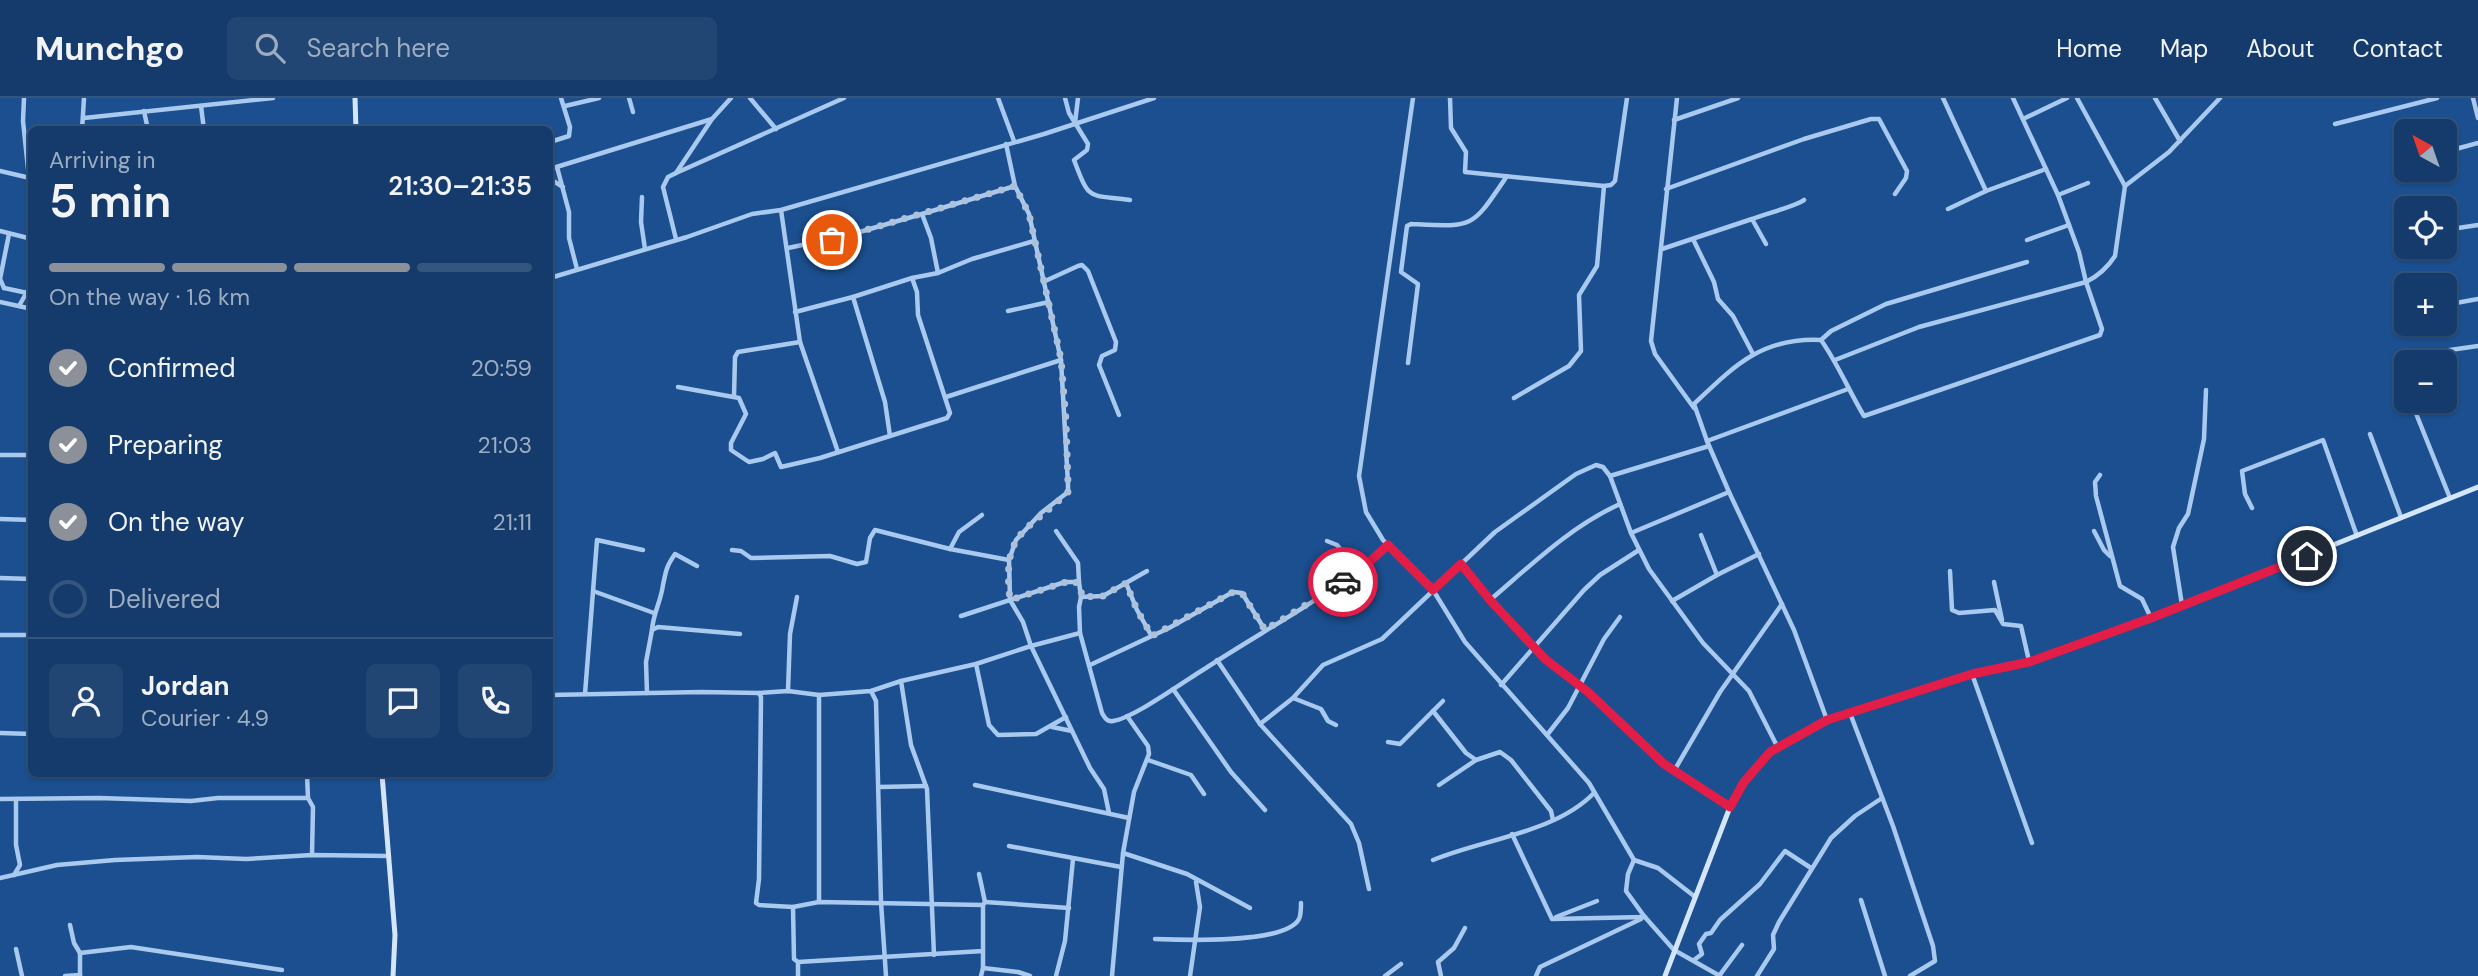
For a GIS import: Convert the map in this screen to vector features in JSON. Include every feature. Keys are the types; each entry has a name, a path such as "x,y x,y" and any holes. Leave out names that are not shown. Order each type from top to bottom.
{"main road":[{"path":"355,98 356,126"},
{"path":"1665,976 1730,807 1744,782 1777,746 1827,720 1972,674 2029,662 2151,618 2478,487"},
{"path":"382,777 395,935 393,976"}],"street":[{"path":"23,98 28,162"},
{"path":"82,126 84,98"},
{"path":"84,118 272,98"},
{"path":"553,141 569,136 570,127 561,98"},
{"path":"565,106 599,98"},
{"path":"629,98 633,112"},
{"path":"676,173 712,119 732,98"},
{"path":"750,98 776,129"},
{"path":"826,98 830,104"},
{"path":"676,239 663,187 668,177 844,98"},
{"path":"998,98 1013,141"},
{"path":"1065,98 1069,113 1088,144 1087,150 1074,160 1085,189 1093,195 1130,200"},
{"path":"1075,124 1078,98"},
{"path":"553,277 687,237 752,214 781,210 1075,124 1154,98"},
{"path":"1413,98 1359,476 1366,512 1388,545 1433,590 1465,642 1588,783 1634,860 1658,868 1694,896"},
{"path":"1450,98 1451,128 1466,152 1465,172 1604,186 1615,181 1627,98"},
{"path":"1677,98 1651,341 1655,354 1694,408 1794,630 1827,720"},
{"path":"1675,120 1738,98"},
{"path":"1943,98 1986,191"},
{"path":"1821,340 1835,360 1864,415 2095,338 2102,329 2079,252 2058,195 2013,98"},
{"path":"2023,119 2067,98"},
{"path":"1835,360 1919,327 2086,282 2100,273 2115,256 2125,186 2077,98"},
{"path":"2155,98 2180,141"},
{"path":"2125,186 2169,152 2220,98"},
{"path":"2335,124 2437,98"},
{"path":"2473,98 2478,118"},
{"path":"201,106 204,126"},
{"path":"145,111 147,126"},
{"path":"553,168 712,119"},
{"path":"1666,189 1804,139 1879,119 1907,171 1906,178 1895,194"},
{"path":"2457,149 2478,143"},
{"path":"1006,144 1015,186 1029,214 1061,359 1068,492 1022,531 1009,560 1010,600 1023,622 1031,646 1090,768 1104,789 1109,813"},
{"path":"557,166 569,212 569,238 577,270"},
{"path":"1948,209 1986,191 2046,169"},
{"path":"0,171 28,178"},
{"path":"1408,363 1418,284 1401,272 1407,226 1456,226 1471,222 1482,213 1507,175"},
{"path":"553,181 563,187"},
{"path":"2058,195 2088,183"},
{"path":"788,248 849,235 1015,186"},
{"path":"1514,398 1569,366 1581,351 1579,295 1597,266 1604,186"},
{"path":"642,197 641,222 645,249"},
{"path":"1662,249 1783,207 1794,206 1804,200"},
{"path":"781,210 800,342 838,452"},
{"path":"922,214 939,273"},
{"path":"1752,219 1766,244"},
{"path":"2457,228 2478,224"},
{"path":"2027,240 2069,225"},
{"path":"0,232 28,238"},
{"path":"9,234 0,279 2,287 28,294"},
{"path":"1693,239 1714,282 1717,299 1733,316 1753,354"},
{"path":"795,312 853,298 912,278 939,273 972,259 1034,241"},
{"path":"1694,408 1694,404 1729,371 1753,354 1788,343 1821,340 1831,331 1886,304 2027,262"},
{"path":"1043,282 1078,265 1088,271 1116,342 1115,350 1102,356 1099,365 1119,415"},
{"path":"678,387 734,396 741,401 746,414 730,447 734,453 749,462 764,460 775,453 779,466 783,467 947,418 950,414 946,397 918,315 917,292 912,278"},
{"path":"19,306 28,296"},
{"path":"853,298 885,402 890,436"},
{"path":"2457,303 2478,299"},
{"path":"1008,311 1049,302"},
{"path":"0,303 28,308"},
{"path":"734,396 735,356 738,352 800,342"},
{"path":"2450,350 2478,346"},
{"path":"946,397 1061,359"},
{"path":"1609,476 1708,443 1848,389"},
{"path":"2182,606 2173,548 2179,528 2188,514 2204,439 2206,390"},
{"path":"2416,413 2450,498"},
{"path":"2370,434 2401,517"},
{"path":"2252,508 2245,494 2242,471 2323,440 2357,536"},
{"path":"0,455 28,455"},
{"path":"1260,724 1293,698 1323,665 1382,639 1496,532 1576,474 1596,465 1603,467 1609,476 1648,569 1703,643 1733,673 1756,702 1777,746"},
{"path":"2100,475 2095,482 2096,496 2120,586 2143,599 2151,618"},
{"path":"1631,533 1730,492"},
{"path":"1490,600 1574,531 1599,513 1620,504"},
{"path":"950,549 959,532 982,515"},
{"path":"0,519 28,520"},
{"path":"732,550 741,551 751,558 830,556 857,564 866,562 870,538 875,530 950,549 1009,560"},
{"path":"1056,531 1078,563 1082,597 1079,607 1080,633 1104,718 1111,722 1128,716 1173,689 1358,572 1388,545"},
{"path":"2094,531 2104,550 2112,558"},
{"path":"1701,535 1717,575"},
{"path":"585,694 597,540 643,550"},
{"path":"1327,541 1337,545 1358,572"},
{"path":"1501,685 1592,582 1639,550"},
{"path":"647,693 646,662 653,613 663,586 664,572 675,554 697,566"},
{"path":"1672,601 1759,554"},
{"path":"1461,564 1533,647 1588,692 1652,754 1730,807"},
{"path":"1950,570 1952,610 1959,613 1995,610 2003,624"},
{"path":"1082,597 1103,596 1147,571"},
{"path":"0,578 28,579"},
{"path":"961,617 1065,582 1079,582"},
{"path":"1994,582 2003,624"},
{"path":"1126,583 1152,636"},
{"path":"593,591 653,613"},
{"path":"1090,665 1152,636 1233,592 1242,593 1265,630"},
{"path":"788,691 790,634 797,597"},
{"path":"1674,771 1733,673 1782,603"},
{"path":"1547,735 1568,708 1604,639 1620,617"},
{"path":"2003,624 2021,626 2029,662"},
{"path":"652,630 657,627 740,635"},
{"path":"553,695 788,691 819,695 871,691 1080,633"},
{"path":"0,635 28,635"},
{"path":"1217,660 1260,724 1351,824 1359,843 1369,889"},
{"path":"976,664 989,725 998,735 1043,732 1066,717"},
{"path":"1972,674 2032,843"},
{"path":"901,681 911,746 926,786 929,809 930,902 934,954"},
{"path":"1173,689 1231,772 1265,810"},
{"path":"871,691 876,701 881,902 886,976"},
{"path":"759,693 759,879 756,902 759,905 793,907 819,902 930,902 1069,908"},
{"path":"819,695 819,902"},
{"path":"1293,698 1321,709 1328,721 1336,725"},
{"path":"1388,742 1400,744 1443,701"},
{"path":"1433,710 1466,752 1476,760"},
{"path":"1850,713 1911,878 1936,959 1917,975 1910,976"},
{"path":"1112,976 1123,853 1134,792 1148,760 1148,746 1128,716"},
{"path":"1051,727 1072,731"},
{"path":"0,733 28,734"},
{"path":"1439,785 1476,760 1500,752 1506,755 1550,811 1553,820"},
{"path":"1148,760 1188,774 1204,794"},
{"path":"307,777 308,798 313,807 312,855"},
{"path":"975,785 1129,818"},
{"path":"879,787 926,786"},
{"path":"1433,860 1553,820 1575,810 1594,793"},
{"path":"0,799 191,801 218,798 308,798"},
{"path":"1757,976 1774,949 1773,935 1779,922 1831,838 1882,798"},
{"path":"14,875 20,864 16,845 16,799"},
{"path":"1512,834 1552,919"},
{"path":"1009,846 1121,867"},
{"path":"1693,960 1702,954 1699,943 1706,934 1711,933 1720,920 1760,884 1785,851 1811,868"},
{"path":"1123,853 1187,874 1195,881 1250,908"},
{"path":"0,878 57,865 115,860 197,857 246,859 312,855 390,856"},
{"path":"1056,976 1065,941 1073,859"},
{"path":"1634,860 1628,874 1626,891 1644,917 1675,950 1719,976 1742,945"},
{"path":"979,874 984,904 981,976"},
{"path":"1190,976 1200,907 1195,881"},
{"path":"1861,900 1885,976"},
{"path":"1552,919 1597,901"},
{"path":"1155,939 1196,941 1246,938 1289,928 1299,919 1301,903"},
{"path":"793,907 794,959 798,962 798,976"},
{"path":"1552,919 1644,917"},
{"path":"1536,976 1540,967 1644,917"},
{"path":"65,976 80,975 80,953 74,943 70,925"},
{"path":"1441,976 1438,961 1454,948 1465,928"},
{"path":"80,953 131,947 282,971"},
{"path":"16,949 22,976"},
{"path":"798,962 983,951"},
{"path":"1385,976 1401,964"},
{"path":"983,968 1030,976"}],"way so far":[{"path":"832,240 1015,186 1020,194 1029,214 1061,359 1068,492 1041,513 1016,540 1009,560 1010,600 1072,580 1079,582 1082,597 1103,596 1126,583 1152,636 1237,592 1242,593 1265,630 1343,582"}],"route":[{"path":"1343,582 1388,545 1433,590 1461,564 1490,600 1545,659 1588,692 1664,764 1730,807 1744,782 1770,752 1827,720 1972,674 2029,662 2151,618 2307,556"}]}
